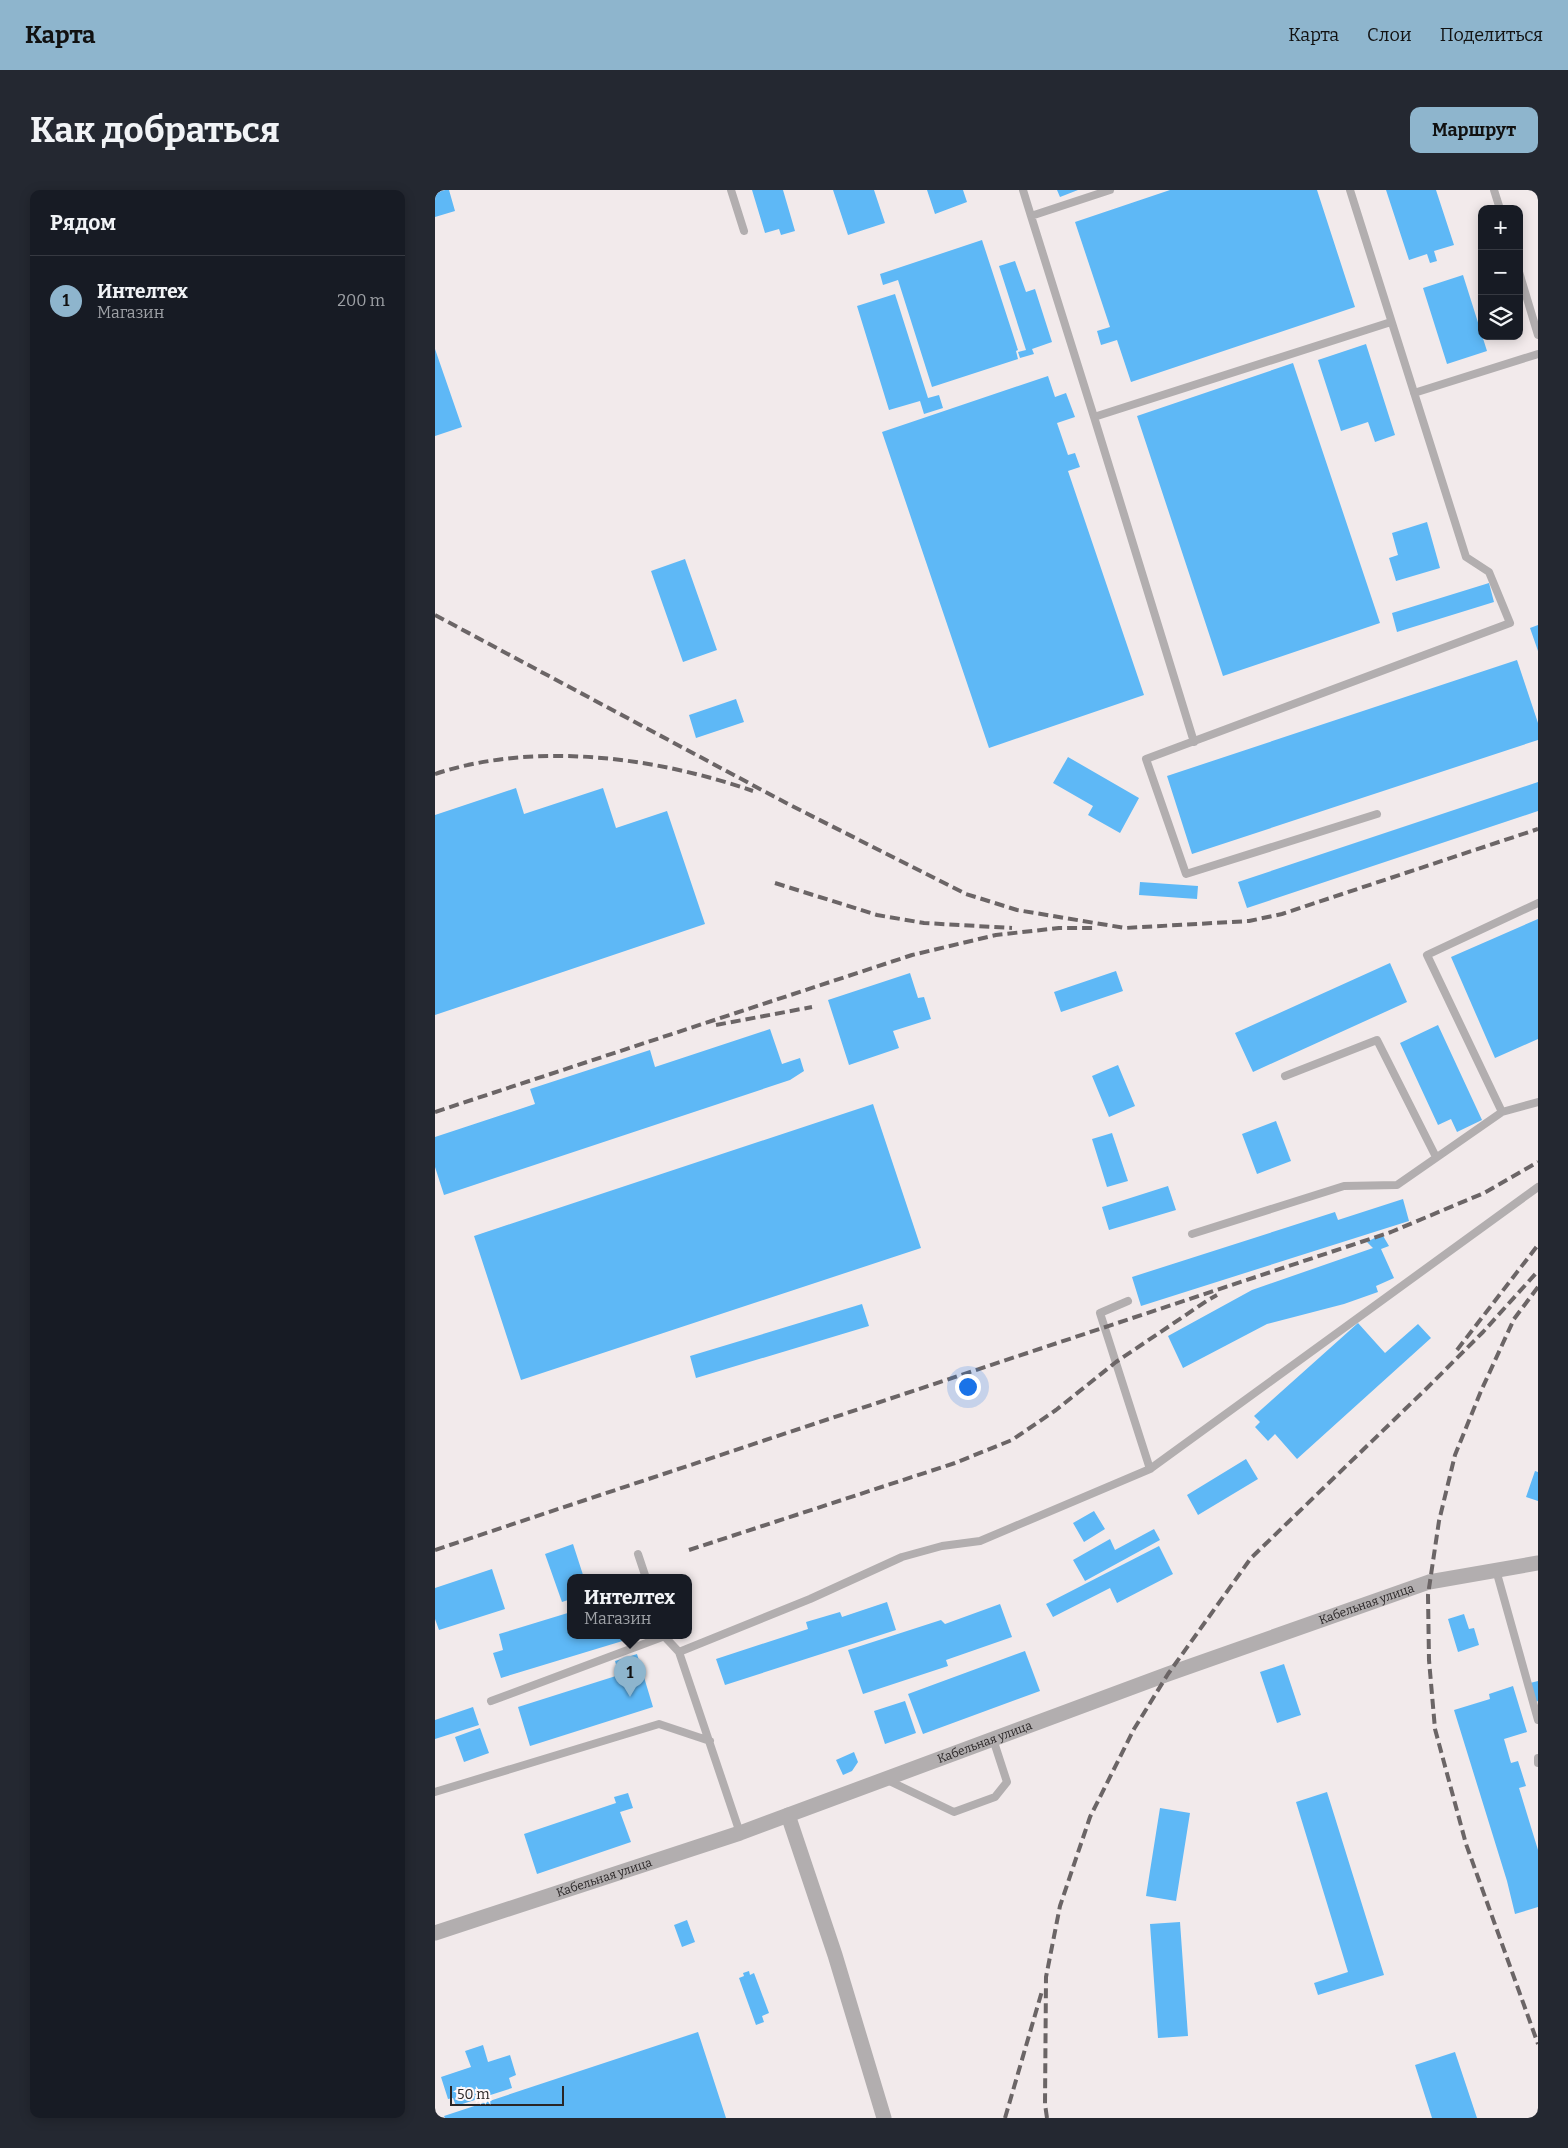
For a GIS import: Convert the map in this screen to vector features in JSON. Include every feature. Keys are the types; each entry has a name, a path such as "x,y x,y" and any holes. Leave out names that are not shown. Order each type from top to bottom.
{"street":[{"name":"Кабельная улица","path":"435,1933 741,1833 1168,1674 1429,1582 1538,1562"},
{"path":"788,1815 835,1956 884,2118"}],"lane":[{"path":"731,190 745,231"},
{"path":"1023,190 1194,742"},
{"path":"1031,216 1110,190"},
{"path":"1350,190 1466,557 1489,572 1510,623 1146,760 1186,874 1377,814"},
{"path":"1494,190 1499,205"},
{"path":"1523,285 1538,334"},
{"path":"1094,417 1391,322"},
{"path":"1413,394 1538,354"},
{"path":"1502,1112 1427,954 1538,903"},
{"path":"1285,1076 1377,1040 1437,1157"},
{"path":"1192,1234 1344,1186 1397,1185 1502,1112 1538,1102"},
{"path":"679,1652 810,1599 902,1557 942,1546 980,1540 1150,1469 1538,1187"},
{"path":"1129,1301 1100,1313 1150,1469"},
{"path":"638,1554 645,1574"},
{"path":"1496,1570 1538,1720"},
{"path":"491,1700 657,1639"},
{"path":"668,1639 679,1652 741,1833"},
{"path":"435,1792 659,1724 710,1741"},
{"path":"884,1779 954,1812 995,1797 1007,1782 993,1739"},
{"path":"1538,1758 1538,1763"}],"building":[{"path":"449,190 455,211 435,217 435,193"},
{"path":"752,190 783,190 795,231 781,235 779,229 765,233"},
{"path":"833,190 874,190 885,223 848,235"},
{"path":"927,190 963,190 967,202 935,214"},
{"path":"1057,190 1078,190 1060,197"},
{"path":"1170,190 1317,190 1355,307 1131,382 1117,340 1101,345 1097,331 1110,327 1075,222"},
{"path":"1386,190 1436,190 1454,245 1434,251 1437,261 1430,263 1427,254 1409,260"},
{"path":"982,240 1018,350 1016,351 1018,359 932,387 898,280 883,285 880,274"},
{"path":"1015,261 1026,292 1035,289 1052,342 1032,349 1034,354 1020,358 1018,352 1026,350 999,266"},
{"path":"1463,275 1478,322 1478,340 1484,340 1487,351 1447,364 1423,288"},
{"path":"895,294 928,398 939,395 943,408 924,414 920,401 889,410 857,306"},
{"path":"1366,344 1395,435 1375,442 1368,422 1341,431 1318,360"},
{"path":"435,349 462,427 435,436"},
{"path":"1293,363 1380,623 1223,676 1137,416"},
{"path":"1048,376 1055,397 1066,393 1075,417 1057,423 1068,455 1075,453 1080,467 1068,471 1144,695 989,748 882,432"},
{"path":"1427,522 1440,568 1396,581 1389,558 1398,555 1392,533"},
{"path":"685,559 717,650 683,662 651,571"},
{"path":"1489,583 1494,602 1397,632 1392,613"},
{"path":"1538,625 1538,651 1530,628"},
{"path":"1517,660 1538,723 1538,740 1192,854 1167,776"},
{"path":"736,699 744,722 696,738 689,715"},
{"path":"1068,757 1139,798 1120,833 1088,815 1093,806 1053,783"},
{"path":"1538,782 1538,811 1247,908 1238,882"},
{"path":"516,788 524,814 603,788 616,828 667,811 705,924 435,1015 435,815"},
{"path":"1140,882 1198,886 1197,899 1139,895"},
{"path":"1538,919 1538,1039 1495,1058 1451,957"},
{"path":"1390,963 1407,1002 1253,1072 1235,1033"},
{"path":"1116,971 1123,991 1061,1012 1054,992"},
{"path":"910,973 918,998 924,997 931,1019 893,1031 899,1048 849,1065 828,1000"},
{"path":"1438,1025 1482,1120 1457,1132 1451,1119 1438,1125 1400,1043"},
{"path":"770,1029 782,1064 800,1058 804,1071 790,1080 444,1195 435,1167 435,1137 535,1104 530,1089 650,1050 655,1067"},
{"path":"1118,1065 1135,1106 1109,1117 1092,1076"},
{"path":"873,1104 921,1248 521,1380 474,1236"},
{"path":"1276,1121 1291,1161 1257,1174 1242,1134"},
{"path":"1112,1133 1128,1181 1107,1187 1092,1139"},
{"path":"1168,1186 1176,1210 1109,1230 1102,1207"},
{"path":"1403,1199 1409,1221 1141,1306 1132,1277 1335,1212 1338,1220"},
{"path":"1382,1234 1389,1246 1381,1249 1394,1278 1376,1286 1378,1292 1344,1304 1267,1324 1183,1368 1168,1336 1252,1290 1373,1248 1367,1242"},
{"path":"862,1304 869,1326 696,1378 690,1356"},
{"path":"1358,1323 1385,1353 1418,1324 1431,1338 1297,1459 1275,1434 1268,1441 1255,1427 1260,1422 1254,1416"},
{"path":"1246,1459 1258,1479 1198,1515 1187,1495"},
{"path":"1535,1471 1538,1472 1538,1501 1526,1497"},
{"path":"1094,1511 1105,1529 1084,1542 1073,1523"},
{"path":"1154,1529 1160,1540 1085,1581 1073,1560 1110,1539 1115,1550"},
{"path":"573,1544 583,1574 567,1574 567,1600 562,1602 545,1554"},
{"path":"1159,1546 1173,1574 1117,1603 1110,1588 1053,1617 1046,1604"},
{"path":"492,1569 505,1609 439,1630 435,1619 435,1588"},
{"path":"887,1602 896,1630 725,1685 716,1659 808,1629 806,1622 840,1612 842,1617"},
{"path":"1000,1604 1012,1637 946,1660 948,1666 863,1694 848,1650 941,1620 945,1624"},
{"path":"567,1613 567,1639 629,1639 501,1678 493,1653 503,1650 499,1634"},
{"path":"1464,1614 1469,1629 1474,1628 1479,1645 1458,1652 1448,1619"},
{"path":"1025,1651 1040,1691 923,1734 908,1694"},
{"path":"637,1654 653,1707 530,1746 518,1707 619,1675 615,1661"},
{"path":"1284,1664 1301,1715 1277,1723 1260,1672"},
{"path":"1538,1681 1538,1701 1536,1702 1530,1683"},
{"path":"1513,1686 1527,1732 1504,1739 1511,1763 1518,1761 1526,1786 1519,1788 1538,1850 1538,1907 1515,1914 1507,1881 1454,1710 1490,1699 1489,1694"},
{"path":"905,1701 916,1733 885,1744 874,1711"},
{"path":"473,1707 479,1725 435,1739 435,1720"},
{"path":"480,1728 489,1753 464,1762 455,1737"},
{"path":"854,1752 858,1762 852,1771 843,1775 836,1760"},
{"path":"1327,1792 1384,1975 1318,1995 1314,1983 1348,1972 1296,1802"},
{"path":"628,1793 633,1808 620,1812 631,1842 537,1874 524,1834 616,1803 614,1797"},
{"path":"1160,1808 1190,1813 1176,1901 1146,1896"},
{"path":"687,1920 695,1942 682,1947 674,1925"},
{"path":"1180,1922 1188,2036 1158,2038 1150,1924"},
{"path":"749,1971 750,1975 754,1973 769,2013 762,2016 764,2022 756,2025 739,1978 744,1976 743,1973"},
{"path":"698,2032 726,2118 445,2118 444,2116"},
{"path":"483,2045 488,2062 510,2055 516,2075 509,2078 512,2088 456,2106 453,2098 448,2099 441,2077 471,2067 465,2051"},
{"path":"1455,2052 1477,2118 1432,2118 1415,2065"}],"railway":[{"path":"435,615 788,804 966,894 1017,910 1125,928 1249,921 1282,914 1538,829"},
{"path":"435,774 473,764 513,758 595,757 676,769 753,791"},
{"path":"775,883 877,915 924,923 1012,928"},
{"path":"435,1112 912,955 996,935 1059,928 1093,928"},
{"path":"716,1025 812,1007"},
{"path":"435,1550 1391,1232 1484,1193 1538,1162"},
{"path":"1457,1350 1538,1245"},
{"path":"1047,2118 1045,2104 1046,1977 1060,1906 1090,1817 1134,1729 1168,1674 1251,1558 1426,1389 1483,1332 1538,1271"},
{"path":"1538,1287 1514,1319 1481,1391 1455,1455 1439,1521 1428,1595 1429,1660 1435,1729 1466,1844 1538,2044"},
{"path":"689,1550 955,1463 1012,1440 1056,1410 1116,1362 1217,1295"},
{"path":"1005,2118 1042,1991"}],"place":[{"name":"Интелтех","path":"630,1697"}]}
